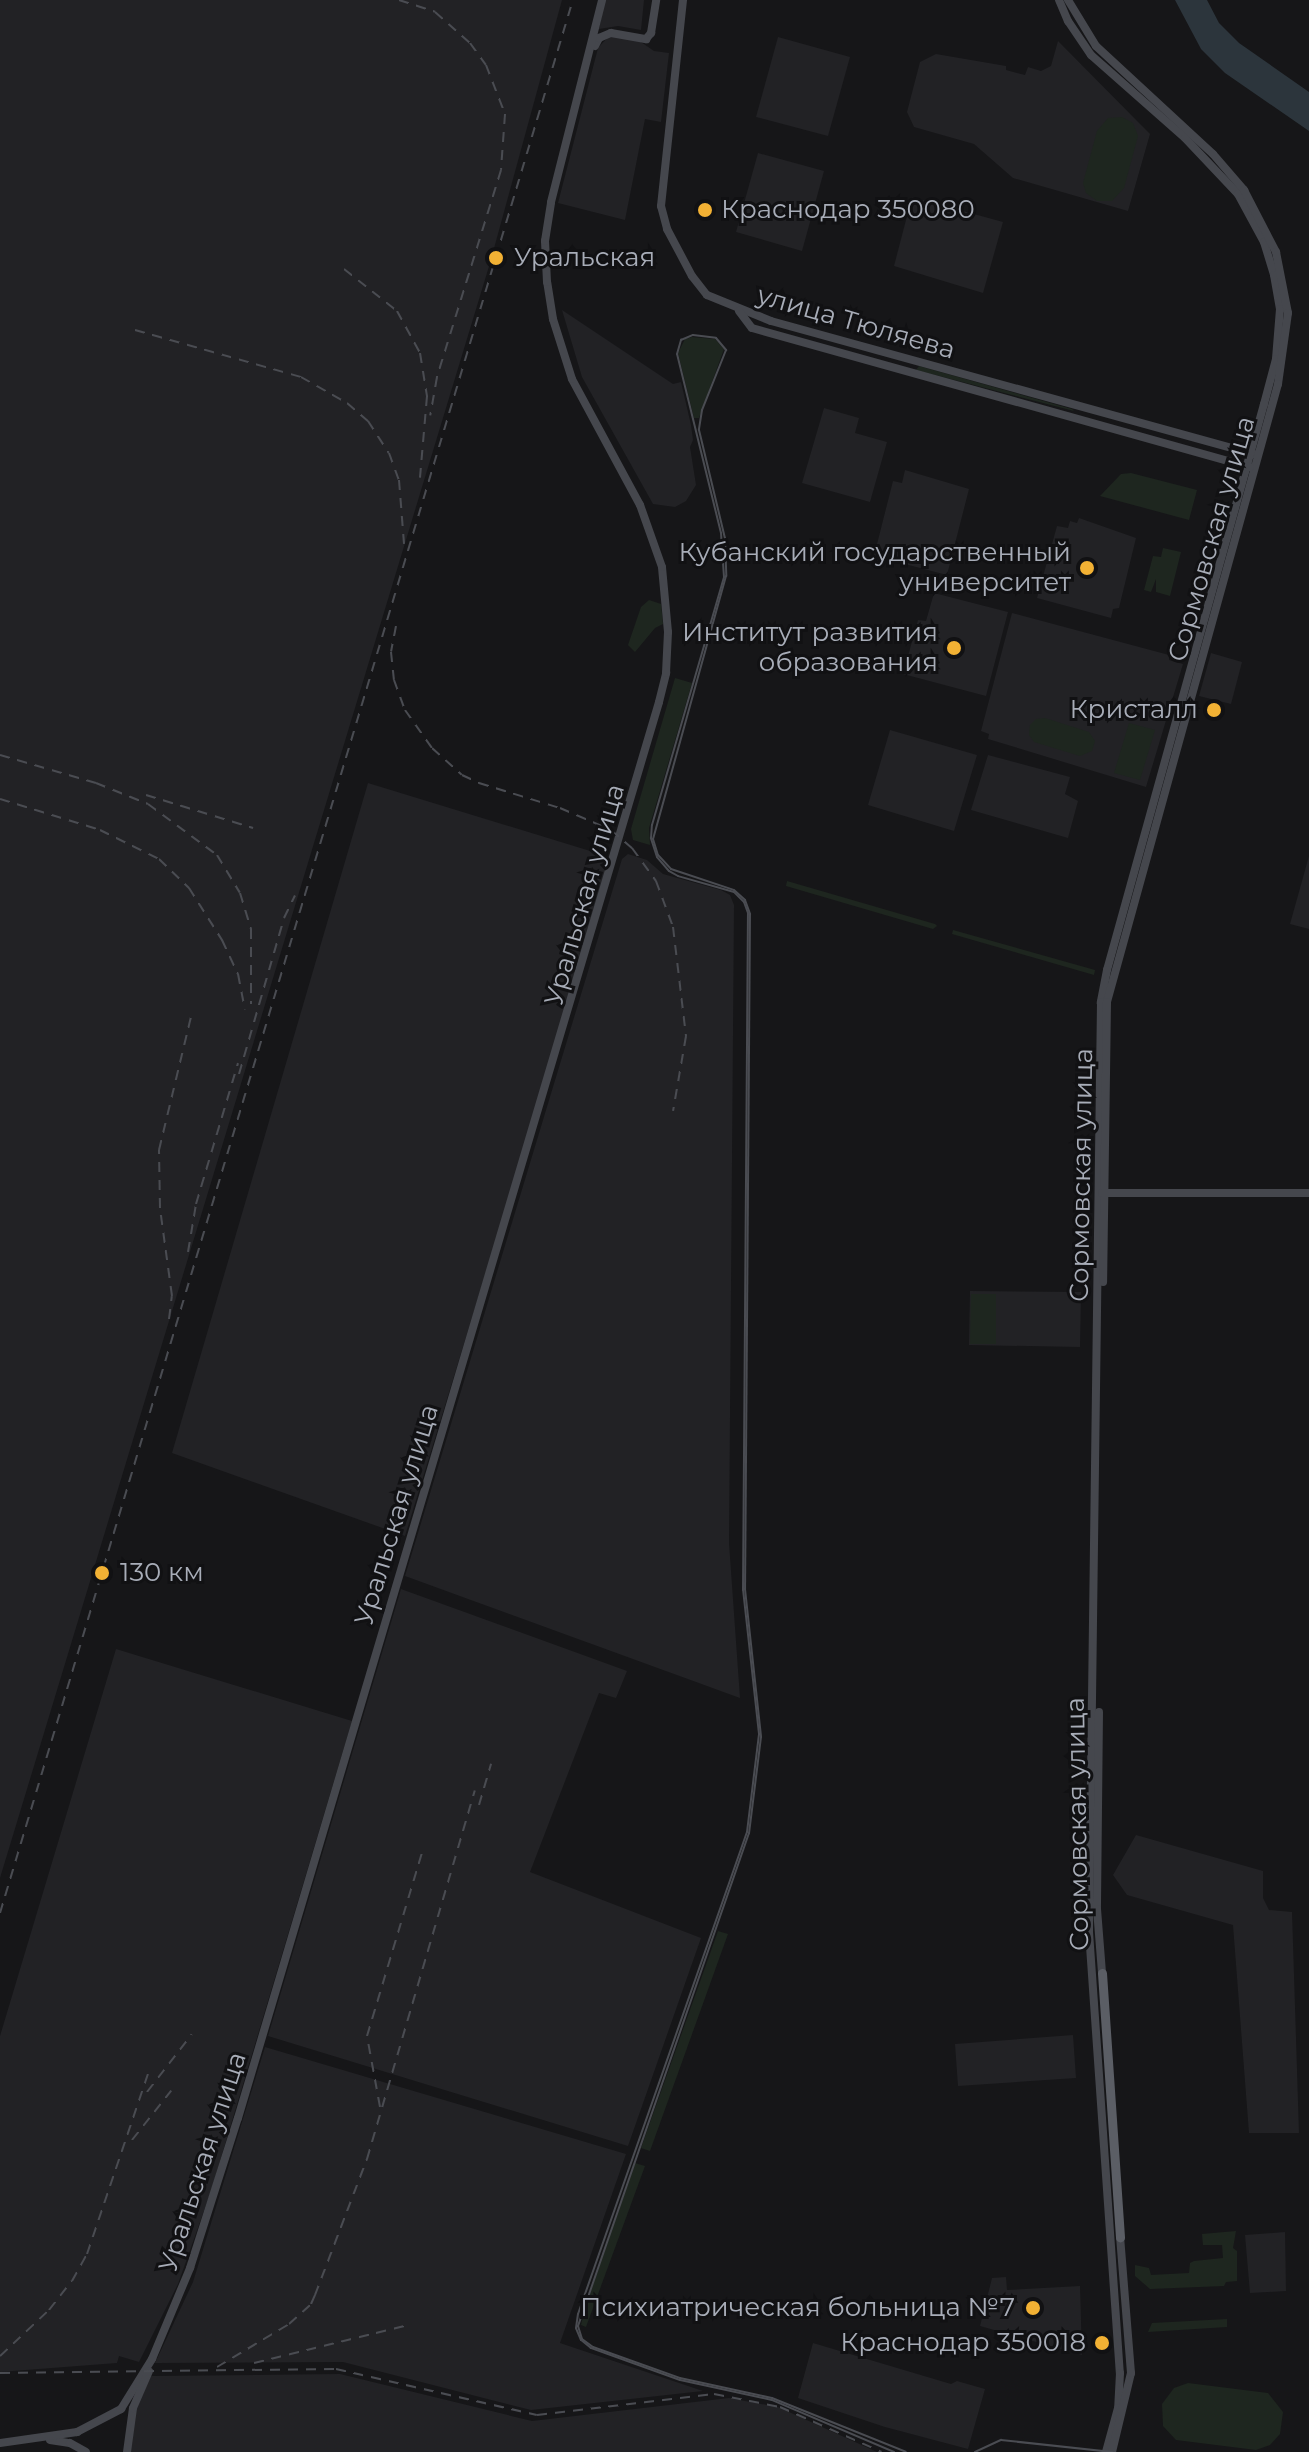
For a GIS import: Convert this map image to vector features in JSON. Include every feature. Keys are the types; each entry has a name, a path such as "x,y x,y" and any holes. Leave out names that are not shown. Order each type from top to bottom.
{"highway":[{"name":"Сормовская улица","path":"1102,1973 1120,2237"}],"main road":[{"name":"Уральская улица","path":"127,2452 130,2419 211,2211 669,674 671,628 664,566 644,510 576,382 557,324 549,282 553,204 596,38 602,0"},
{"path":"596,38 618,32 646,39 651,33 656,0"},
{"path":"683,0 663,176 663,215 692,276 707,295 737,309"},
{"name":"Сормовская улица","path":"1059,0 1078,38 1091,55 1227,174"},
{"name":"Сормовская улица","path":"1068,0 1096,46 1227,174 1270,236 1286,291 1286,350 1104,981 1089,1932 1120,2373 1118,2408 1106,2452"},
{"name":"улица Тюляева","path":"737,309 1254,454"},
{"name":"улица Тюляева","path":"737,309 752,328 1251,467"},
{"path":"768,332 771,321"},
{"path":"1101,1193 1309,1193"},
{"name":"Сормовская улица","path":"1101,1193 1097,1909 1102,1973"},
{"name":"Сормовская улица","path":"1112,2452 1131,2373 1120,2237"},
{"name":"Уральская улица","path":"115,2414 152,2359 169,2321"},
{"path":"0,2443 60,2435 97,2425 122,2412 130,2419"},
{"path":"38,2439 70,2443 86,2452"}],"shaded area":[{"path":"0,0 562,0 490,263 0,1878"},
{"path":"605,0 644,0 641,30 618,26 599,29"},
{"path":"1175,0 1207,0 1219,23 1239,43 1309,92 1309,131 1225,73 1201,49"},
{"path":"609,36 635,38 654,51 669,53 661,122 645,119 625,220 558,203 598,48"},
{"path":"778,37 850,57 828,136 756,117"},
{"path":"1058,41 1150,134 1128,211 1013,178 974,144 914,127 907,112 920,62 936,54 1006,66 1006,70 1025,75 1028,67 1041,71 1051,66"},
{"path":"1122,117 1133,123 1138,136 1124,188 1112,201 1097,201 1086,193 1083,183 1097,131 1108,118"},
{"path":"758,153 824,171 802,251 736,232"},
{"path":"912,197 1003,222 983,293 894,266"},
{"path":"562,310 673,384 681,382 691,425 693,440 690,447 696,485 686,501 675,507 653,504 582,377"},
{"path":"685,339 715,339 724,349 699,418 694,418 678,353"},
{"path":"919,366 1072,409 1074,411 916,370"},
{"path":"824,408 859,418 855,433 887,442 870,502 802,483"},
{"path":"905,470 969,489 947,575 874,556 893,481 902,483"},
{"path":"1131,473 1197,490 1189,520 1100,496 1121,474"},
{"name":"Кубанский государственный университет","path":"1079,518 1136,538 1119,608 1113,609 1111,618 1037,598 1057,526 1068,528 1070,521 1077,523"},
{"path":"1163,548 1181,552 1170,596 1156,592 1156,579 1151,592 1144,590 1153,556 1161,557"},
{"name":"Институт развития образования","path":"934,593 1008,612 986,696 903,674 918,620 926,621"},
{"path":"649,600 661,604 663,624 655,628 635,652 628,645 641,607"},
{"path":"1012,613 1169,655 1169,660 1183,664 1146,787 988,739 989,734 981,731"},
{"path":"1211,653 1242,662 1231,704 1199,696"},
{"path":"675,678 692,683 649,828 650,845 633,840 631,829"},
{"path":"1045,718 1089,732 1095,741 1092,751 1080,756 1034,742 1029,735 1030,725 1036,719"},
{"path":"1129,723 1155,730 1140,780 1114,773"},
{"path":"890,730 977,755 954,831 868,805"},
{"path":"988,755 1070,777 1065,794 1078,801 1068,838 971,810"},
{"path":"368,783 613,858 405,1536 172,1453"},
{"path":"628,854 647,860 663,874 721,890 730,895 734,905 729,1543 740,1698 405,1576 622,859"},
{"path":"1309,856 1309,929 1290,924"},
{"path":"787,881 937,926 933,929 786,886"},
{"path":"953,930 1095,970 1094,975 952,934"},
{"path":"970,1291 1081,1292 1080,1347 969,1345"},
{"path":"971,1294 996,1294 996,1344 970,1344"},
{"path":"401,1589 627,1671 616,1698 599,1693 530,1872 701,1938 628,2146 268,2036"},
{"path":"116,1649 352,1721 211,2191 178,2284 139,2362 119,2356 117,2363 0,2372 0,2036"},
{"path":"1136,1835 1263,1871 1263,1898 1269,1910 1292,1912 1299,2133 1249,2133 1233,1925 1127,1895 1113,1875"},
{"path":"718,1931 728,1934 650,2151 641,2148"},
{"path":"1073,2035 1076,2078 958,2086 955,2044"},
{"path":"265,2047 626,2154 560,2343 703,2391 531,2410 343,2362 155,2363 193,2282"},
{"path":"635,2163 645,2166 586,2327 581,2325 585,2308"},
{"path":"1236,2231 1233,2248 1237,2251 1237,2281 1226,2282 1224,2286 1150,2289 1135,2276 1135,2265 1149,2268 1151,2275 1189,2273 1190,2263 1194,2261 1223,2258 1222,2245 1203,2245 1202,2234"},
{"path":"1285,2232 1286,2291 1250,2293 1245,2235"},
{"name":"Психиатрическая больница №7","path":"1006,2277 1007,2290 1080,2286 1082,2355 980,2326 992,2278"},
{"path":"1227,2319 1227,2327 1148,2332 1152,2323"},
{"path":"813,2343 951,2384 957,2381 985,2389 968,2449 885,2427 798,2398"},
{"path":"340,2374 532,2421 729,2398 778,2407 877,2452 130,2452 135,2411 151,2376"},
{"path":"1188,2383 1268,2393 1283,2412 1280,2434 1270,2445 1256,2450 1176,2440 1163,2426 1162,2404 1174,2388"}],"tram line":[{"path":"894,2452 772,2400 680,2380 591,2348 581,2340 576,2328 578,2314 747,1832 759,1734 743,1590 748,913 744,902 734,892 669,871 657,857 651,838 652,825 724,577 721,533 677,354 681,340 693,335 716,338 726,350 702,410 699,430 725,538 726,576 653,839 658,855 671,869 734,890 745,900 750,914 745,1589 761,1737 749,1833 578,2326 582,2339 593,2347 680,2378 772,2398 906,2452"},
{"path":"975,2452 1001,2440 1112,2452"}],"railway":[{"path":"399,0 435,12 470,43 486,65 505,114 501,170 437,377 430,415"},
{"path":"0,1913 573,0"},
{"path":"344,269 397,311 420,353 427,396 420,478"},
{"path":"135,330 301,377 347,403 368,421 389,453 399,480 404,544"},
{"path":"396,626 391,652 394,680 405,710 432,748 462,775 479,783 560,808 611,830 632,848 656,881 673,927 686,1036 673,1111"},
{"path":"0,755 96,783 148,804 217,855 240,893 251,929 251,1004"},
{"path":"146,795 253,828"},
{"path":"0,799 100,830 159,859 189,888 222,940 238,974 245,1009"},
{"path":"239,1074 284,918 295,895"},
{"path":"169,1319 172,1296 160,1208 159,1150 192,1013"},
{"path":"188,1252 196,1204 238,1063"},
{"path":"479,1805 491,1764"},
{"path":"217,2367 289,2324 311,2304 367,2159 475,1790"},
{"path":"380,2107 367,2036 422,1853"},
{"path":"147,2092 192,2034"},
{"path":"0,2356 49,2310 72,2281 87,2254 148,2074"},
{"path":"132,2140 171,2091"},
{"path":"254,2363 409,2325"},
{"path":"0,2373 336,2369 537,2415 714,2394 780,2407 882,2452"}],"place":[{"name":"Краснодар 350080","path":"705,210"},
{"name":"Уральская","path":"496,258"},
{"name":"Кубанский государственный университет","path":"1087,568"},
{"name":"Институт развития образования","path":"954,648"},
{"name":"Кристалл","path":"1214,710"},
{"name":"130 км","path":"102,1573"},
{"name":"Психиатрическая больница №7","path":"1033,2308"},
{"name":"Краснодар 350018","path":"1102,2343"}]}
